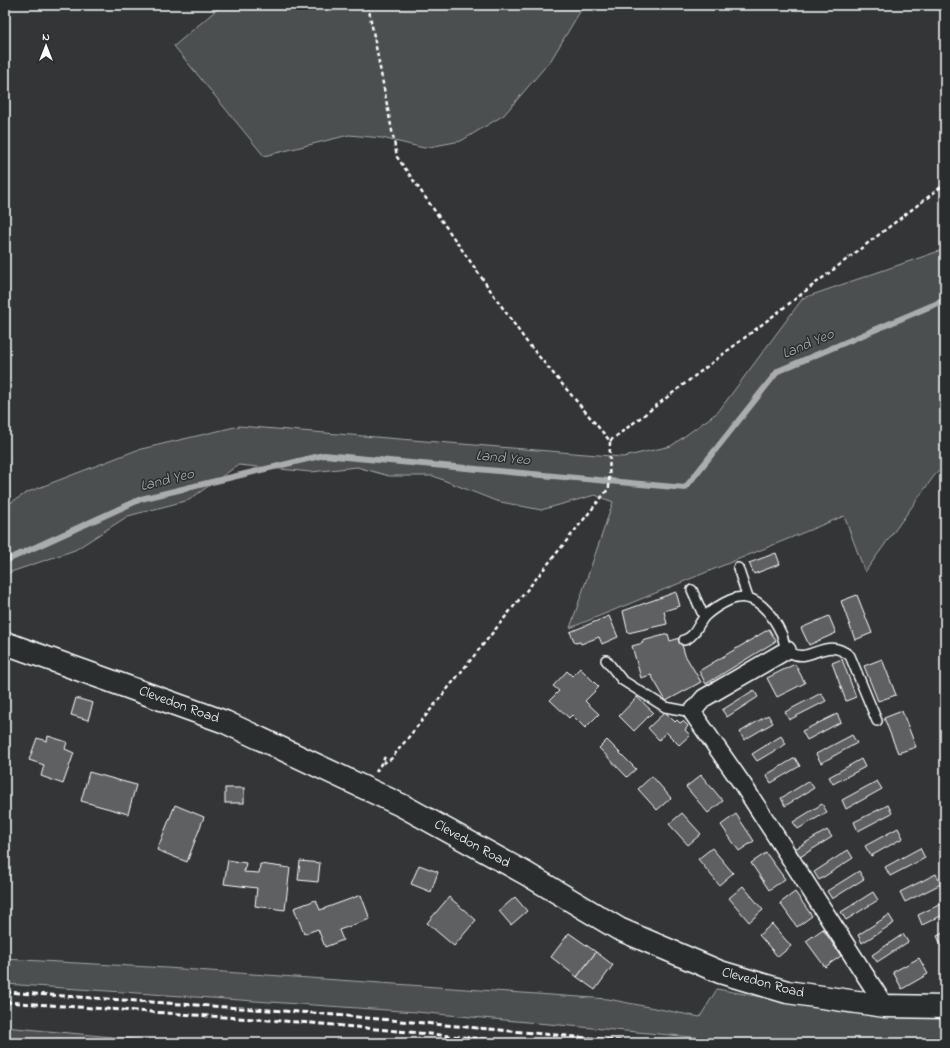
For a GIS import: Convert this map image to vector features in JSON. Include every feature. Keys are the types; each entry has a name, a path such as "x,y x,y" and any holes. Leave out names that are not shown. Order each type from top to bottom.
{"main road":[{"name":"Clevedon Road","path":"5,643 225,722 403,806 524,873 619,929 720,972 787,992 885,1006 945,1007"}],"street":[{"path":"787,650 704,698 692,712 743,785 885,1006"}],"lane":[{"path":"738,568 748,598"},
{"path":"692,590 704,617"},
{"path":"684,640 690,638 696,632 704,617 725,602 736,597 758,601 771,616 782,634 787,650 791,654 801,656 828,648 843,650 850,656 877,721"},
{"path":"606,660 622,680 665,707 692,712"}],"path":[{"path":"368,5 397,157 526,341 610,442 609,488 391,759 380,765 385,756"},
{"path":"610,442 945,184"}],"shaded area":[{"path":"222,5 584,5 551,60 504,115 461,141 424,148 382,138 349,135 264,156 174,46"},
{"path":"945,249 945,465 934,476 865,572 844,516 570,628 613,502 595,495 541,510 496,501 433,476 389,476 357,467 311,472 238,465 189,500 128,516 75,550 5,574 5,506 28,492 137,450 239,426 623,457 671,446 718,412 803,298"},
{"path":"5,959 167,968 608,999 700,1017 717,989 848,1013 945,1018 945,1043 758,1043 416,1012 5,984"},
{"path":"5,1027 166,1042 173,1043 5,1043"}],"building":[{"path":"776,553 780,564 754,574 749,563"},
{"path":"676,592 680,606 664,611 667,624 628,633 623,611"},
{"path":"857,595 872,633 855,640 841,601"},
{"path":"609,616 618,637 602,644 599,637 581,644 580,642 575,643 570,632"},
{"path":"829,616 836,633 809,645 801,628"},
{"path":"769,629 776,641 706,684 699,671"},
{"path":"668,634 670,641 680,638 685,655 701,682 666,701 651,675 641,678 632,646 643,643 642,641"},
{"path":"842,659 856,697 846,701 832,663"},
{"path":"882,659 896,695 878,701 864,666"},
{"path":"795,664 805,683 777,697 767,678"},
{"path":"580,668 599,687 585,701 599,714 585,728 572,715 569,718 550,700 559,691 553,686 567,671 572,676"},
{"path":"754,690 758,697 727,717 722,710"},
{"path":"821,693 826,701 789,720 785,712"},
{"path":"637,697 653,712 634,731 619,716"},
{"path":"76,698 93,703 88,720 71,715"},
{"path":"902,711 916,747 898,753 884,718"},
{"path":"665,712 675,722 677,720 680,723 683,721 688,726 685,730 690,735 679,745 666,732 659,740 648,728"},
{"path":"837,714 841,722 807,740 802,731"},
{"path":"768,715 773,723 744,740 740,732"},
{"path":"852,735 857,743 821,763 816,754"},
{"path":"48,736 67,742 65,749 74,753 63,784 41,776 44,765 29,760 37,738 47,741"},
{"path":"781,736 786,744 757,761 752,754"},
{"path":"607,740 636,769 627,777 599,748"},
{"path":"795,758 800,766 771,783 766,775"},
{"path":"861,759 865,767 833,784 829,777"},
{"path":"89,772 136,785 128,814 81,801"},
{"path":"701,775 723,801 708,813 686,787"},
{"path":"652,776 671,798 657,810 638,789"},
{"path":"809,781 814,788 785,806 781,798"},
{"path":"877,781 882,789 846,809 842,800"},
{"path":"225,788 244,788 244,803 225,803"},
{"path":"822,804 827,812 798,829 793,822"},
{"path":"175,805 204,817 187,862 157,850"},
{"path":"888,805 892,813 858,831 854,822"},
{"path":"682,813 701,834 688,845 669,824"},
{"path":"736,814 754,841 739,851 721,825"},
{"path":"898,828 903,838 871,856 865,846"},
{"path":"827,830 832,837 800,857 795,849"},
{"path":"712,848 733,873 719,885 698,859"},
{"path":"920,848 925,858 890,876 885,867"},
{"path":"848,850 853,858 819,880 814,872"},
{"path":"766,853 785,879 769,890 751,863"},
{"path":"228,860 246,863 244,872 259,873 260,864 290,868 285,910 255,906 257,888 224,884"},
{"path":"300,861 320,863 318,882 298,880"},
{"path":"419,865 438,872 431,892 411,884"},
{"path":"859,871 864,879 832,899 827,891"},
{"path":"936,874 941,884 905,902 900,892"},
{"path":"743,886 763,910 749,922 729,898"},
{"path":"795,892 812,916 797,927 780,903"},
{"path":"873,892 878,900 846,920 841,912"},
{"path":"361,895 370,919 339,930 343,940 325,947 318,929 304,934 294,908 316,900 320,910"},
{"path":"449,897 476,920 454,946 427,923"},
{"path":"515,897 527,911 511,925 499,911"},
{"path":"945,902 945,914 922,925 918,915"},
{"path":"889,915 894,923 862,943 858,935"},
{"path":"772,924 791,946 778,957 759,935"},
{"path":"823,929 841,956 825,967 806,941"},
{"path":"945,932 945,953 937,936"},
{"path":"569,933 596,952 577,977 551,957"},
{"path":"903,934 908,942 877,962 872,955"},
{"path":"596,952 613,965 595,990 577,977"},
{"path":"919,958 928,974 902,989 893,972"}],"waterway":[{"name":"Land Yeo","path":"5,561 141,499 324,455 685,488 778,371 945,300"}],"railway":[{"path":"5,992 313,1013 643,1043"},
{"path":"5,1002 312,1023 526,1043"}]}
